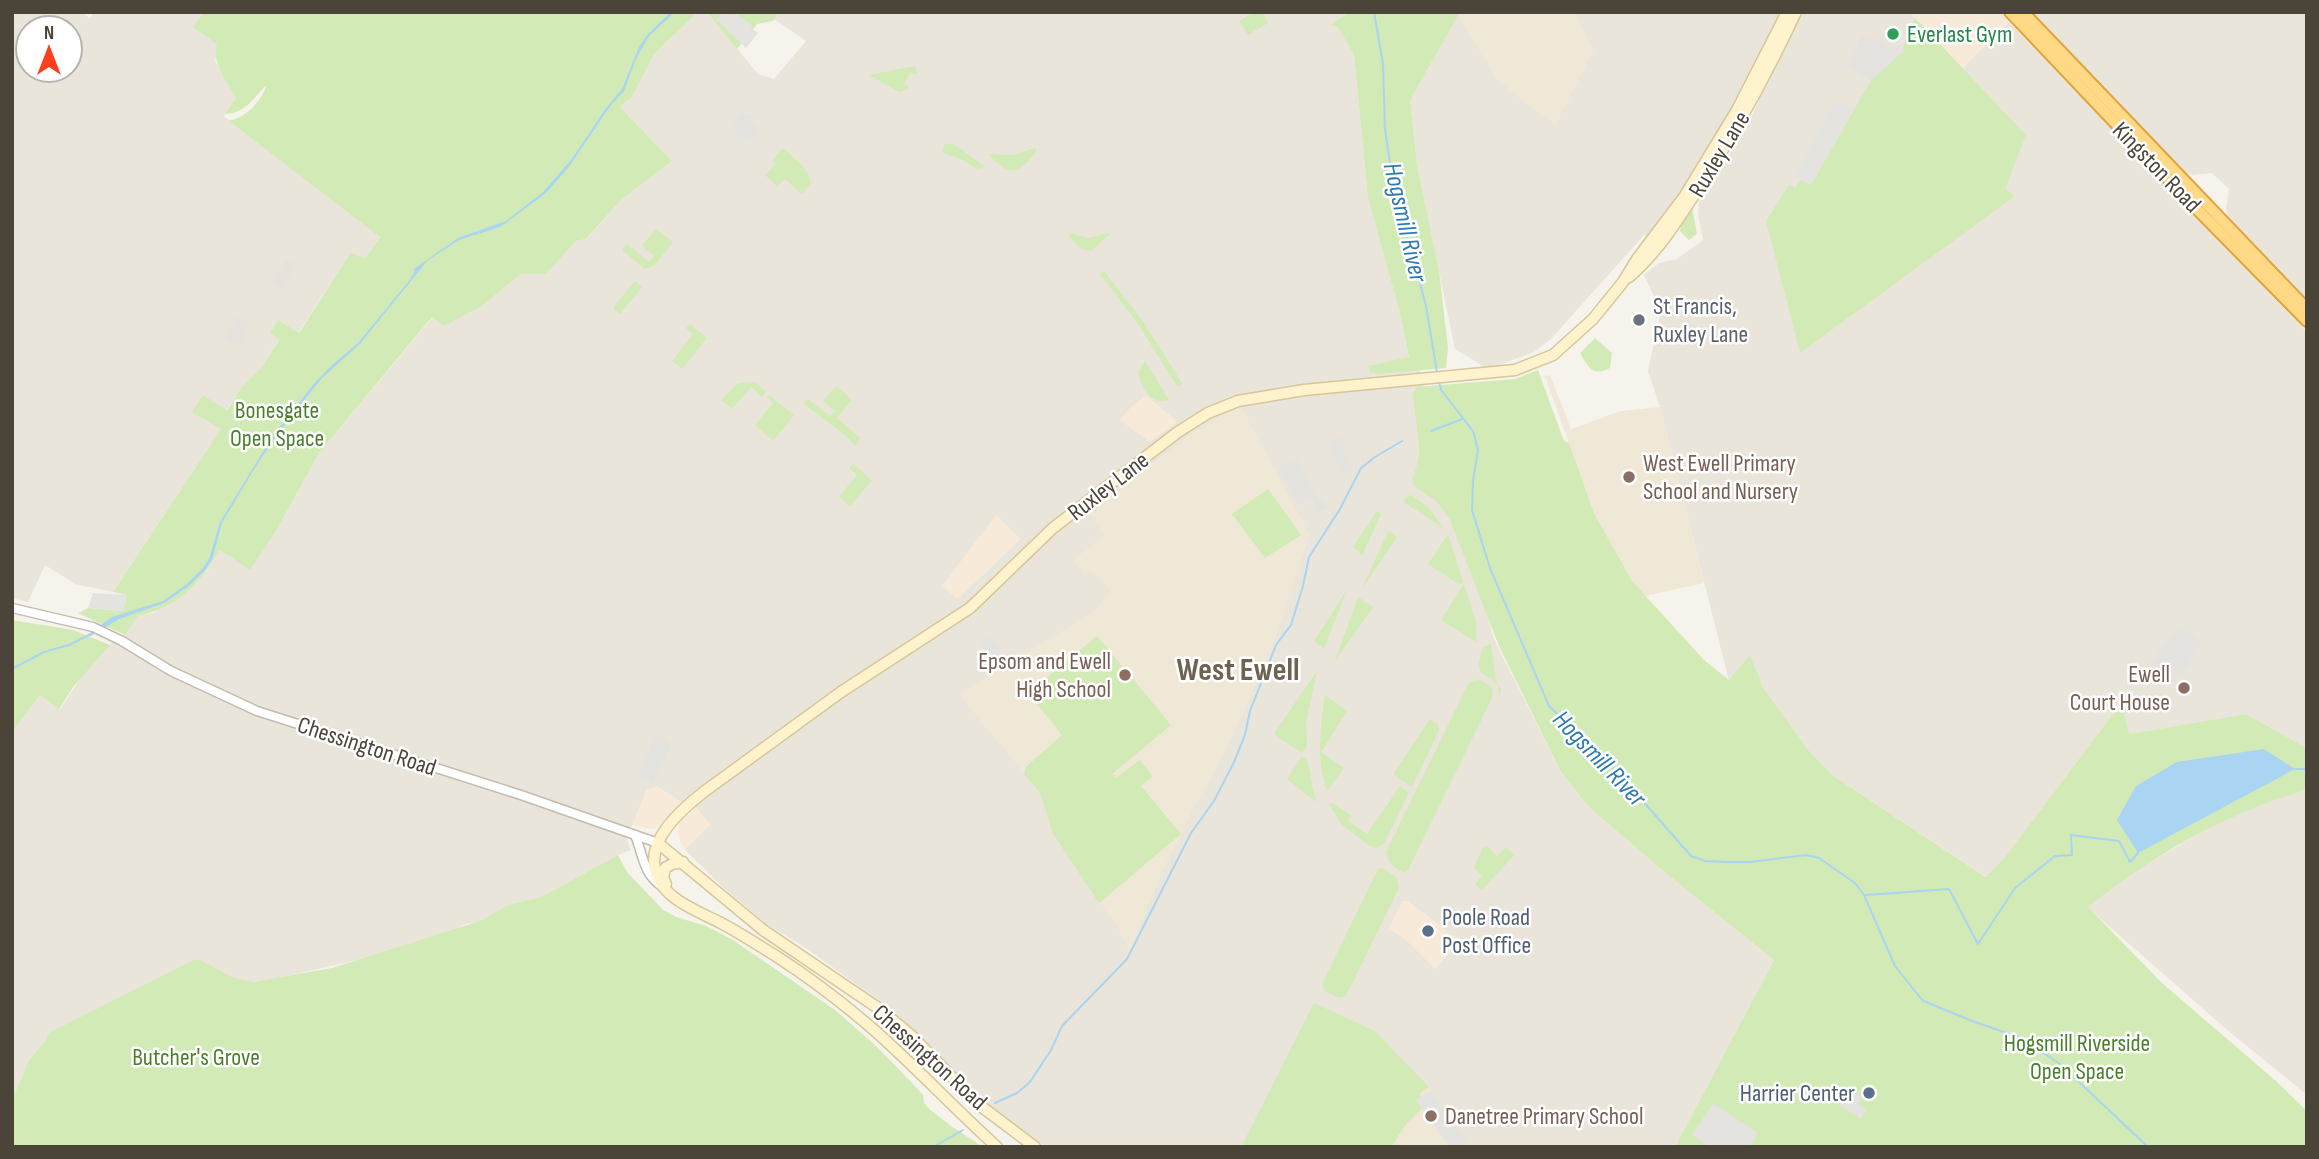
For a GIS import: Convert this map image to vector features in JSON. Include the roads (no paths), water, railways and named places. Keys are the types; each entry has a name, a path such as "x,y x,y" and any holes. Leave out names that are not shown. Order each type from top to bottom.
{"highway":[{"name":"Kingston Road","path":"2010,12 2307,321"},
{"name":"Kingston Road","path":"2023,12 2307,309"}],"main road":[{"name":"Ruxley Lane","path":"1623,282 1708,160 1787,12"},
{"name":"Ruxley Lane","path":"658,843 676,817 705,791 841,692 970,608 1054,528 1102,488 1194,422 1229,404 1257,398 1329,386 1515,370 1553,355 1586,326 1623,282 1656,250 1704,180 1745,111 1796,12"},
{"name":"Chessington Road","path":"658,843 763,930 878,1007 912,1036 978,1104 1035,1147"},
{"path":"658,843 654,865 663,887"},
{"path":"674,896 663,878 663,873 665,868 672,864 683,862"},
{"name":"Chessington Road","path":"663,887 776,956 838,1000 997,1147"}],"street":[{"name":"Chessington Road","path":"12,608 71,620 109,634 171,671 257,711 521,795 658,843"},
{"name":"Chessington Road","path":"635,835 644,864 653,881 663,887"}],"water":[{"path":"671,12 675,12 649,36 636,59 624,91 611,105 568,168 545,194 500,227 459,240 427,261 360,344 322,378 276,436 253,471 222,523 212,560 204,571 189,586 164,603 119,619 91,636 87,635 112,617 163,601 202,569 209,559 220,522 274,434 313,385 358,343 408,282 414,269 458,238 506,221 543,192 571,160 622,89 639,47 647,35"},
{"path":"2264,749 2295,769 2138,853 2117,820 2136,786 2177,762"}],"waterway":[{"name":"Hogsmill River","path":"1374,12 1383,64 1385,129 1393,183 1426,306 1437,372"},
{"name":"Hogsmill River","path":"1439,381 1441,390 1473,431 1478,450 1472,510 1490,568 1549,706 1619,774 1691,856 1705,861 1750,862 1806,855 1819,858 1855,883 1864,895 1895,966 1923,1001 2021,1038 2060,1064 2148,1147"},
{"path":"1431,431 1462,419"},
{"path":"995,1103 1017,1093 1030,1082 1051,1050 1062,1026 1127,959 1191,833 1214,801 1234,762 1245,735 1250,711 1276,645 1291,625 1309,557 1340,509 1361,468 1402,441"},
{"path":"12,669 44,652 69,645 89,635"},
{"path":"2295,769 2307,769"},
{"path":"1866,895 1949,889 1978,944 2015,888 2055,856 2072,855 2071,835 2119,841 2130,862 2138,853"},
{"path":"933,1147 963,1130"}],"place":[{"name":"Everlast Gym","path":"1893,34"},
{"name":"St Francis, Ruxley Lane","path":"1639,320"},
{"name":"West Ewell Primary School and Nursery","path":"1629,477"},
{"name":"Epsom and Ewell High School","path":"1125,675"},
{"name":"Ewell Court House","path":"2184,688"},
{"name":"Poole Road Post Office","path":"1428,931"},
{"name":"Harrier Center","path":"1869,1093"},
{"name":"Danetree Primary School","path":"1431,1116"}],"district":[{"name":"West Ewell","path":"1238,669"}],"park label":[{"name":"Bonesgate Open Space","path":"277,424"},
{"name":"Butcher's Grove","path":"196,1057"},
{"name":"Hogsmill Riverside Open Space","path":"2077,1057"}]}
